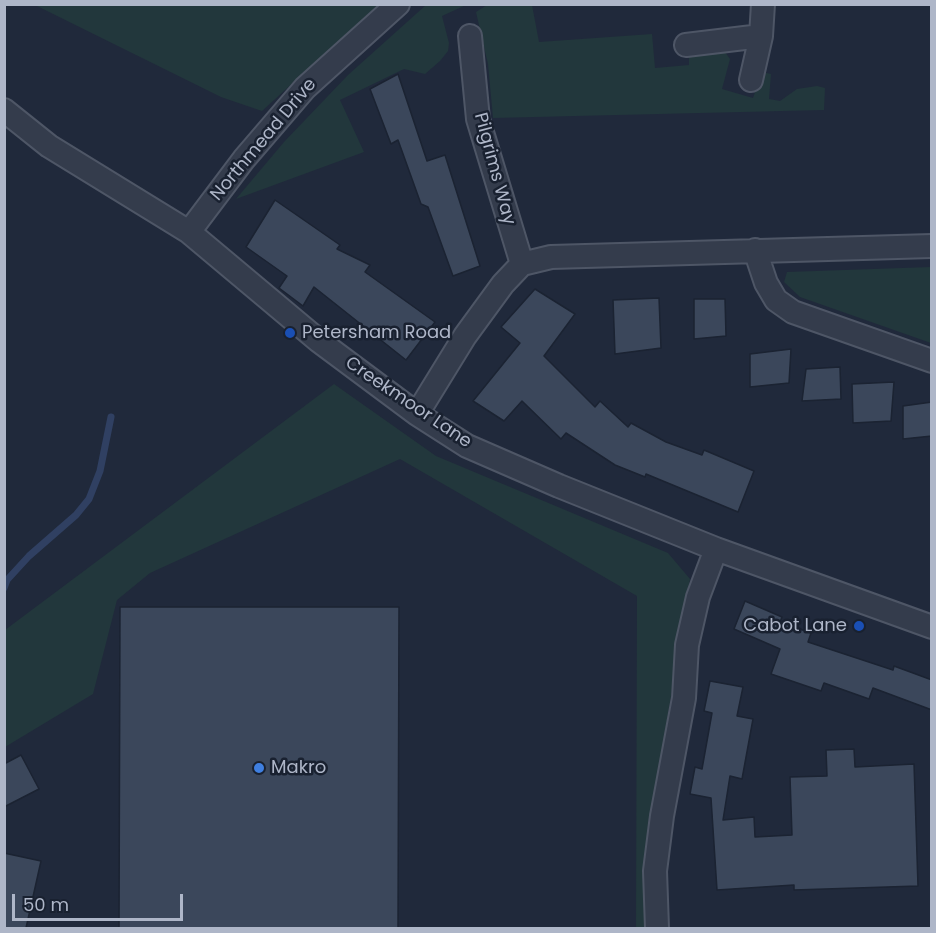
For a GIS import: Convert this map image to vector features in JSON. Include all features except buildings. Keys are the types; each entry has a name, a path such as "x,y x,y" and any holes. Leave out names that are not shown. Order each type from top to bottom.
{"street":[{"name":"Northmead Drive","path":"189,232 244,159 305,88 398,4"},
{"path":"751,80 761,36 763,4"},
{"name":"Pilgrims Way","path":"470,36 478,118 522,264"},
{"path":"686,45 761,36"},
{"name":"Creekmoor Lane","path":"4,110 49,146 189,232 319,341 417,414 467,446 716,549 932,627"},
{"path":"417,414 465,336 503,284 522,264 551,257 932,246"},
{"path":"755,250 766,283 776,300 793,312 932,362"},
{"path":"657,928 655,872 684,698 687,645 698,597 716,549"}],"green space":[{"path":"35,5 378,5 262,111 221,97"},
{"path":"426,5 466,5 442,16 449,43 448,51 440,61 425,74 404,69 340,100 364,152 236,199 284,142 348,75"},
{"path":"487,5 532,5 539,42 652,34 655,68 689,65 689,51 716,48 725,52 730,59 722,89 753,98 762,72 771,74 769,99 780,101 797,89 817,86 825,88 824,110 493,118 488,64 476,12"},
{"path":"931,267 931,343 800,297 784,282 787,272"},
{"path":"334,384 436,456 668,553 690,579 647,844 651,928 636,928 637,596 400,459 150,573 117,600 93,694 5,747 5,630"}],"waterway":[{"path":"4,588 7,580 29,556 76,515 89,499 100,471 111,417"}],"place":[{"name":"Petersham Road","path":"290,333"},
{"name":"Cabot Lane","path":"859,626"},
{"name":"Makro","path":"259,768"}]}
